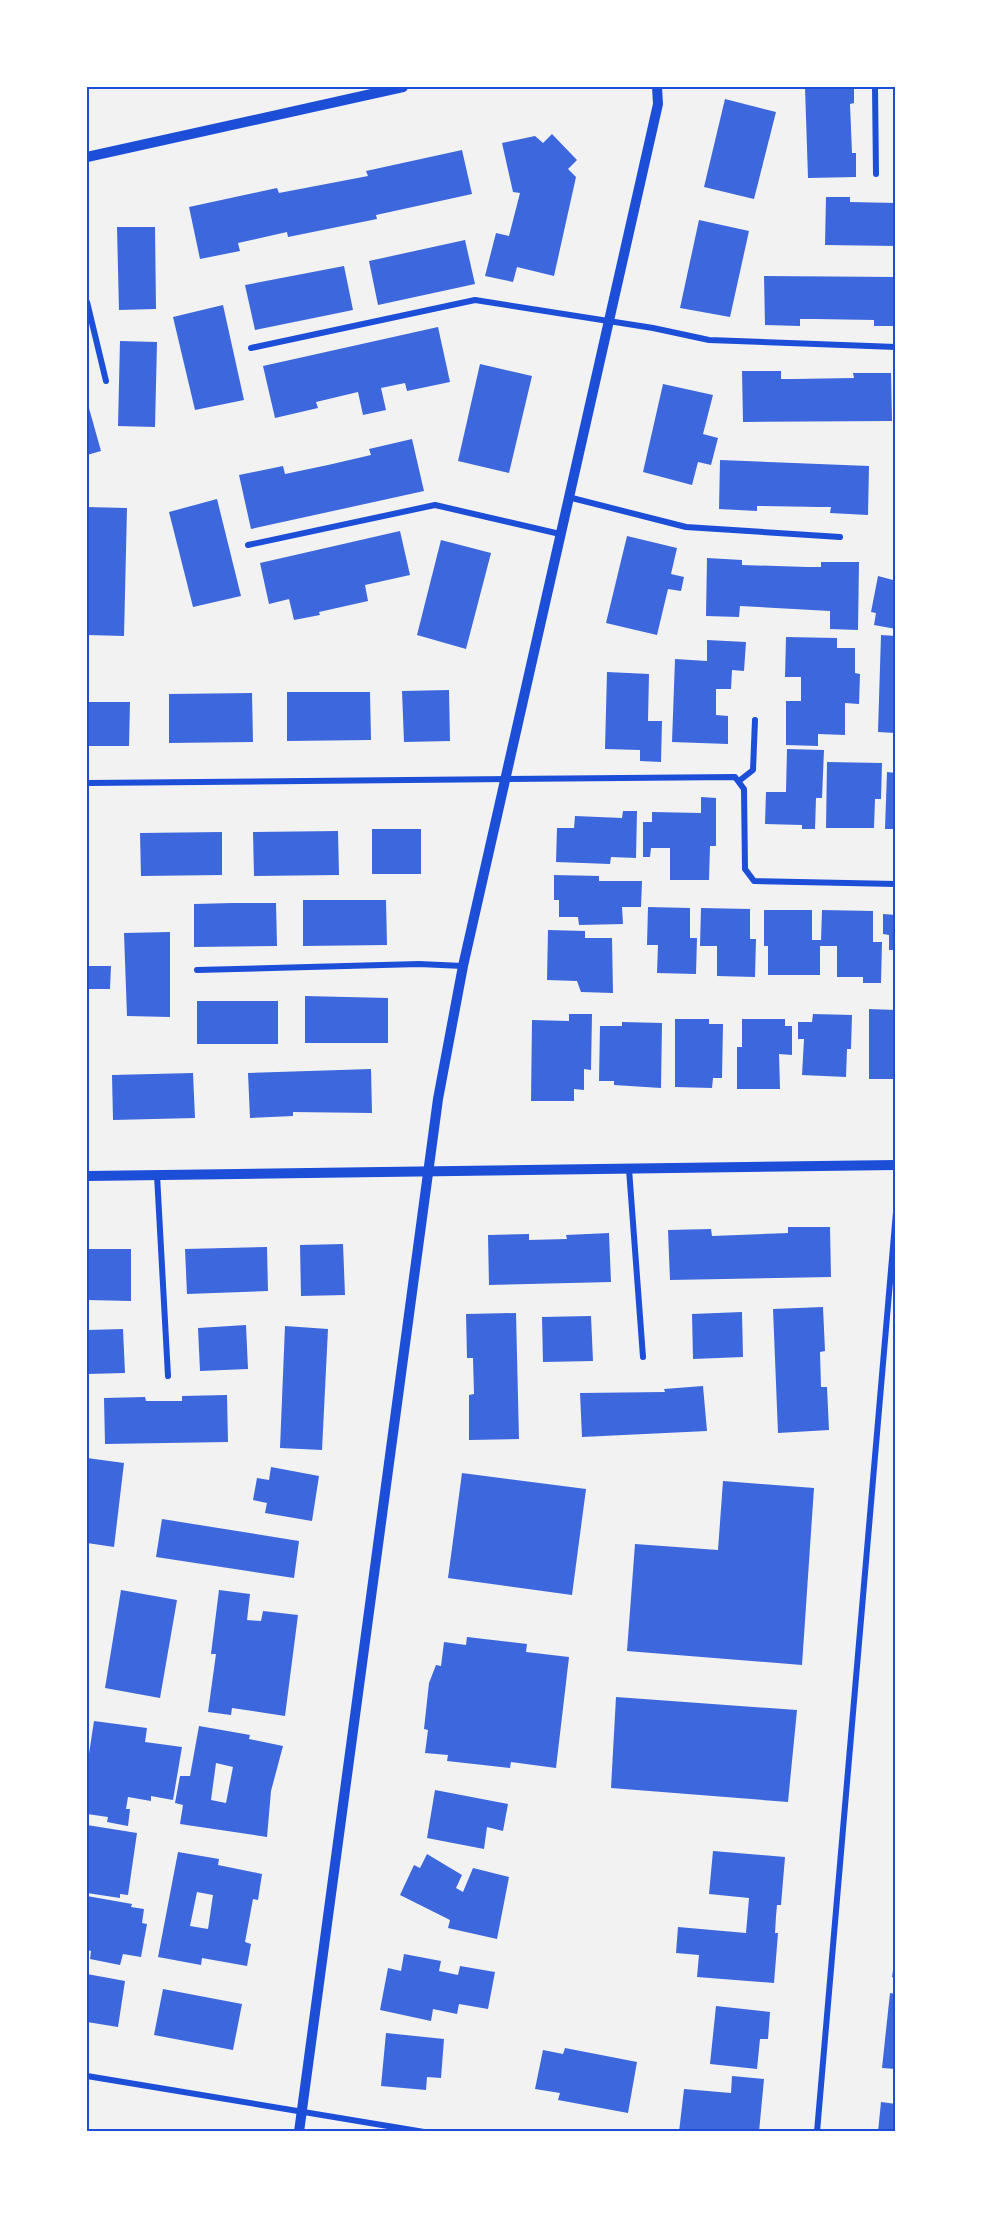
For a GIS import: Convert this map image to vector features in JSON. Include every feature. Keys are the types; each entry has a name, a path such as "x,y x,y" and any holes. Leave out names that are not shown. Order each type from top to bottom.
{"street":[{"path":"87,157 403,87"},
{"path":"299,2132 427,1172 463,966 658,104 657,87"},
{"path":"875,87 876,174"},
{"path":"251,348 475,300 609,321 709,340 896,347"},
{"path":"87,302 106,381"},
{"path":"568,497 686,527 840,537"},
{"path":"248,545 435,505 560,534"},
{"path":"739,781 753,770 755,720"},
{"path":"87,783 735,777 744,789 745,869 754,881 896,884"},
{"path":"197,970 419,964 463,966"},
{"path":"87,1176 896,1165"},
{"path":"629,1169 643,1357"},
{"path":"157,1175 168,1376"},
{"path":"817,2132 896,1212"},
{"path":"87,2076 424,2132"}],"building":[{"path":"805,87 854,87 854,103 850,104 852,153 856,153 856,177 808,178"},
{"path":"725,99 776,112 754,199 704,187"},
{"path":"552,134 577,160 568,169 576,177 554,276 517,267 513,282 485,276 496,233 509,236 520,193 513,192 502,143 535,136 543,143"},
{"path":"462,150 472,194 376,215 377,219 288,237 287,232 238,243 240,251 200,259 189,207 277,188 279,193 368,176 366,171"},
{"path":"826,197 850,197 850,202 896,203 896,246 825,245"},
{"path":"699,220 749,231 730,317 680,308"},
{"path":"117,227 155,227 156,309 119,310"},
{"path":"465,240 475,284 378,305 369,261"},
{"path":"344,266 353,310 255,330 245,285"},
{"path":"764,276 896,277 896,326 874,326 874,320 815,319 800,319 800,326 765,325"},
{"path":"223,305 244,400 195,410 173,317"},
{"path":"438,327 450,382 407,391 405,383 381,388 386,410 363,415 358,392 316,402 318,408 275,418 263,366"},
{"path":"120,341 157,342 155,427 118,426"},
{"path":"480,364 532,376 509,473 458,461"},
{"path":"742,371 781,371 781,379 854,378 853,373 891,373 892,421 743,422"},
{"path":"663,384 713,395 703,434 718,438 711,465 698,462 692,485 643,472"},
{"path":"87,401 101,451 87,455"},
{"path":"412,439 424,491 251,529 239,475 283,466 285,474 371,455 369,449"},
{"path":"720,460 869,466 868,515 830,513 831,507 757,506 757,511 719,509"},
{"path":"217,499 241,596 193,607 169,512"},
{"path":"87,507 127,508 124,636 87,635"},
{"path":"400,531 410,575 365,585 368,601 294,620 289,599 269,604 260,563"},
{"path":"627,536 677,548 671,574 684,577 681,591 668,589 657,635 606,623"},
{"path":"441,540 491,553 466,649 417,635"},
{"path":"707,558 742,560 742,565 807,567 821,567 821,562 859,562 858,630 830,629 830,611 740,606 739,617 706,616"},
{"path":"896,571 896,629 874,625 876,613 871,612 878,576 893,580"},
{"path":"881,635 896,636 896,733 878,732"},
{"path":"786,637 837,638 837,648 855,648 855,673 860,674 859,704 845,703 845,735 818,734 818,746 786,745 786,701 801,701 801,677 785,677"},
{"path":"707,640 746,642 744,671 732,670 731,689 716,689 716,715 728,716 728,744 672,742 675,659 707,661"},
{"path":"607,672 649,674 648,721 662,721 661,762 640,761 640,750 605,749"},
{"path":"449,690 450,741 404,742 402,691"},
{"path":"287,692 370,692 371,740 287,741"},
{"path":"252,693 253,742 169,743 169,694"},
{"path":"87,702 130,702 129,746 87,746"},
{"path":"787,749 824,750 822,798 816,798 815,829 802,829 802,825 765,824 766,792 786,792"},
{"path":"827,762 882,763 881,799 875,799 874,828 826,828"},
{"path":"887,772 896,773 896,829 885,829"},
{"path":"701,797 716,798 716,846 710,846 709,880 670,880 670,848 651,848 650,857 643,857 643,822 652,822 652,812 701,813"},
{"path":"623,811 637,811 636,858 611,857 610,864 556,862 557,828 574,828 575,816 622,818"},
{"path":"372,829 421,829 421,874 372,874"},
{"path":"338,831 339,875 254,876 253,832"},
{"path":"222,832 222,875 141,876 140,833"},
{"path":"554,875 599,876 599,881 642,881 641,907 622,907 623,924 579,925 578,917 559,917 559,900 554,900"},
{"path":"303,900 386,900 387,945 303,946"},
{"path":"276,903 277,946 194,947 194,904"},
{"path":"648,907 690,908 690,938 697,938 696,974 657,973 658,945 647,945"},
{"path":"701,908 750,909 750,939 756,939 755,977 717,976 717,946 700,946"},
{"path":"764,910 812,910 812,940 821,940 822,910 873,911 873,942 882,942 881,983 863,983 863,977 837,977 837,946 820,946 820,975 768,975 768,946 764,946"},
{"path":"883,914 896,915 896,950 889,950 889,935 883,934"},
{"path":"548,930 585,931 585,938 612,938 613,993 581,992 577,981 547,980"},
{"path":"170,932 170,1017 127,1016 124,933"},
{"path":"87,966 111,966 110,989 87,989"},
{"path":"305,996 388,998 388,1043 305,1043"},
{"path":"197,1001 278,1001 278,1044 197,1044"},
{"path":"869,1009 896,1010 896,1079 869,1079"},
{"path":"569,1014 592,1014 591,1070 584,1069 584,1090 574,1089 574,1101 531,1101 532,1020 569,1021"},
{"path":"813,1014 852,1015 851,1049 847,1049 846,1077 802,1075 804,1039 798,1039 798,1022 812,1022"},
{"path":"675,1019 709,1019 709,1024 723,1024 722,1078 713,1078 712,1088 675,1087"},
{"path":"742,1019 785,1019 785,1026 792,1026 792,1055 779,1054 780,1089 737,1089 737,1047 742,1047"},
{"path":"622,1022 662,1023 661,1088 614,1085 614,1081 599,1081 600,1026 622,1026"},
{"path":"371,1069 372,1113 293,1112 293,1116 250,1118 248,1073"},
{"path":"193,1073 195,1118 113,1120 112,1075"},
{"path":"788,1227 830,1227 831,1277 670,1280 668,1230 711,1229 712,1236 788,1233"},
{"path":"609,1233 611,1282 489,1285 488,1235 529,1234 529,1240 567,1239 566,1235"},
{"path":"343,1244 345,1295 301,1296 300,1245"},
{"path":"267,1247 268,1291 187,1294 185,1249"},
{"path":"87,1249 131,1249 131,1301 87,1300"},
{"path":"823,1307 825,1351 820,1352 821,1387 827,1387 829,1430 778,1433 773,1309"},
{"path":"742,1312 743,1357 693,1359 692,1314"},
{"path":"516,1313 519,1439 469,1440 469,1395 474,1394 473,1358 467,1358 466,1314"},
{"path":"591,1316 593,1361 543,1362 542,1317"},
{"path":"246,1325 248,1369 200,1371 198,1328"},
{"path":"285,1326 328,1329 322,1450 280,1448"},
{"path":"123,1329 125,1373 87,1374 87,1330"},
{"path":"703,1386 707,1431 582,1437 580,1393 665,1392 664,1389"},
{"path":"227,1395 228,1442 105,1444 104,1398 145,1397 146,1401 182,1401 182,1396"},
{"path":"87,1458 124,1463 114,1547 87,1543"},
{"path":"271,1467 319,1476 312,1521 265,1513 267,1503 253,1500 257,1478 269,1480"},
{"path":"462,1473 586,1489 572,1595 448,1578"},
{"path":"723,1481 814,1488 802,1665 627,1651 635,1544 718,1550"},
{"path":"162,1519 299,1541 294,1578 156,1557"},
{"path":"121,1590 177,1600 160,1698 105,1688"},
{"path":"219,1590 250,1594 247,1620 261,1621 263,1611 298,1615 285,1716 232,1708 231,1715 208,1712 216,1654 211,1654"},
{"path":"467,1637 527,1644 526,1652 569,1657 556,1768 511,1762 510,1768 447,1761 448,1755 425,1753 428,1730 424,1729 429,1683 436,1665 441,1666 444,1642 466,1645"},
{"path":"616,1697 797,1710 788,1802 611,1788"},
{"path":"94,1721 147,1728 145,1742 182,1747 173,1800 151,1796 151,1801 128,1797 126,1809 130,1809 128,1826 107,1822 108,1817 87,1814 87,1767"},
{"path":"199,1726 250,1735 249,1739 283,1746 271,1791 267,1837 180,1824 183,1805 175,1803 180,1776 190,1776","holes":["216,1763 233,1767 226,1803 211,1800"]},
{"path":"435,1790 508,1804 503,1831 487,1827 484,1849 427,1838"},
{"path":"87,1825 137,1833 128,1895 120,1894 120,1898 87,1893"},
{"path":"713,1851 785,1857 781,1905 777,1905 776,1916 775,1933 778,1933 774,1983 697,1977 699,1955 676,1953 678,1927 746,1933 749,1898 709,1894"},
{"path":"178,1852 219,1859 218,1865 262,1874 258,1900 253,1899 245,1942 251,1944 247,1966 202,1958 201,1965 158,1957","holes":["197,1892 213,1895 208,1929 190,1926"]},
{"path":"427,1854 462,1875 456,1888 463,1892 473,1868 509,1877 497,1939 448,1928 450,1920 400,1895 414,1865 420,1868"},
{"path":"87,1896 132,1904 131,1907 144,1909 142,1923 147,1924 141,1957 123,1954 120,1965 90,1959 91,1951 87,1950 89,1918 87,1917"},
{"path":"404,1954 441,1961 439,1971 458,1975 460,1966 495,1972 488,2009 459,2004 457,2014 433,2009 431,2021 380,2010 388,1968 401,1971"},
{"path":"896,1957 896,1978 892,1977"},
{"path":"87,1974 125,1981 118,2027 87,2022"},
{"path":"163,1989 242,2004 233,2050 154,2035"},
{"path":"890,1993 896,1994 896,2069 882,2068"},
{"path":"716,2006 770,2012 768,2039 760,2039 757,2069 710,2064"},
{"path":"386,2033 444,2039 441,2078 427,2077 426,2090 381,2086"},
{"path":"565,2048 637,2062 628,2113 558,2100 560,2093 535,2089 543,2050 563,2054"},
{"path":"732,2076 764,2079 759,2132 730,2129 729,2132 679,2132 684,2089 731,2093"},
{"path":"881,2102 896,2104 896,2132 878,2132"}]}
